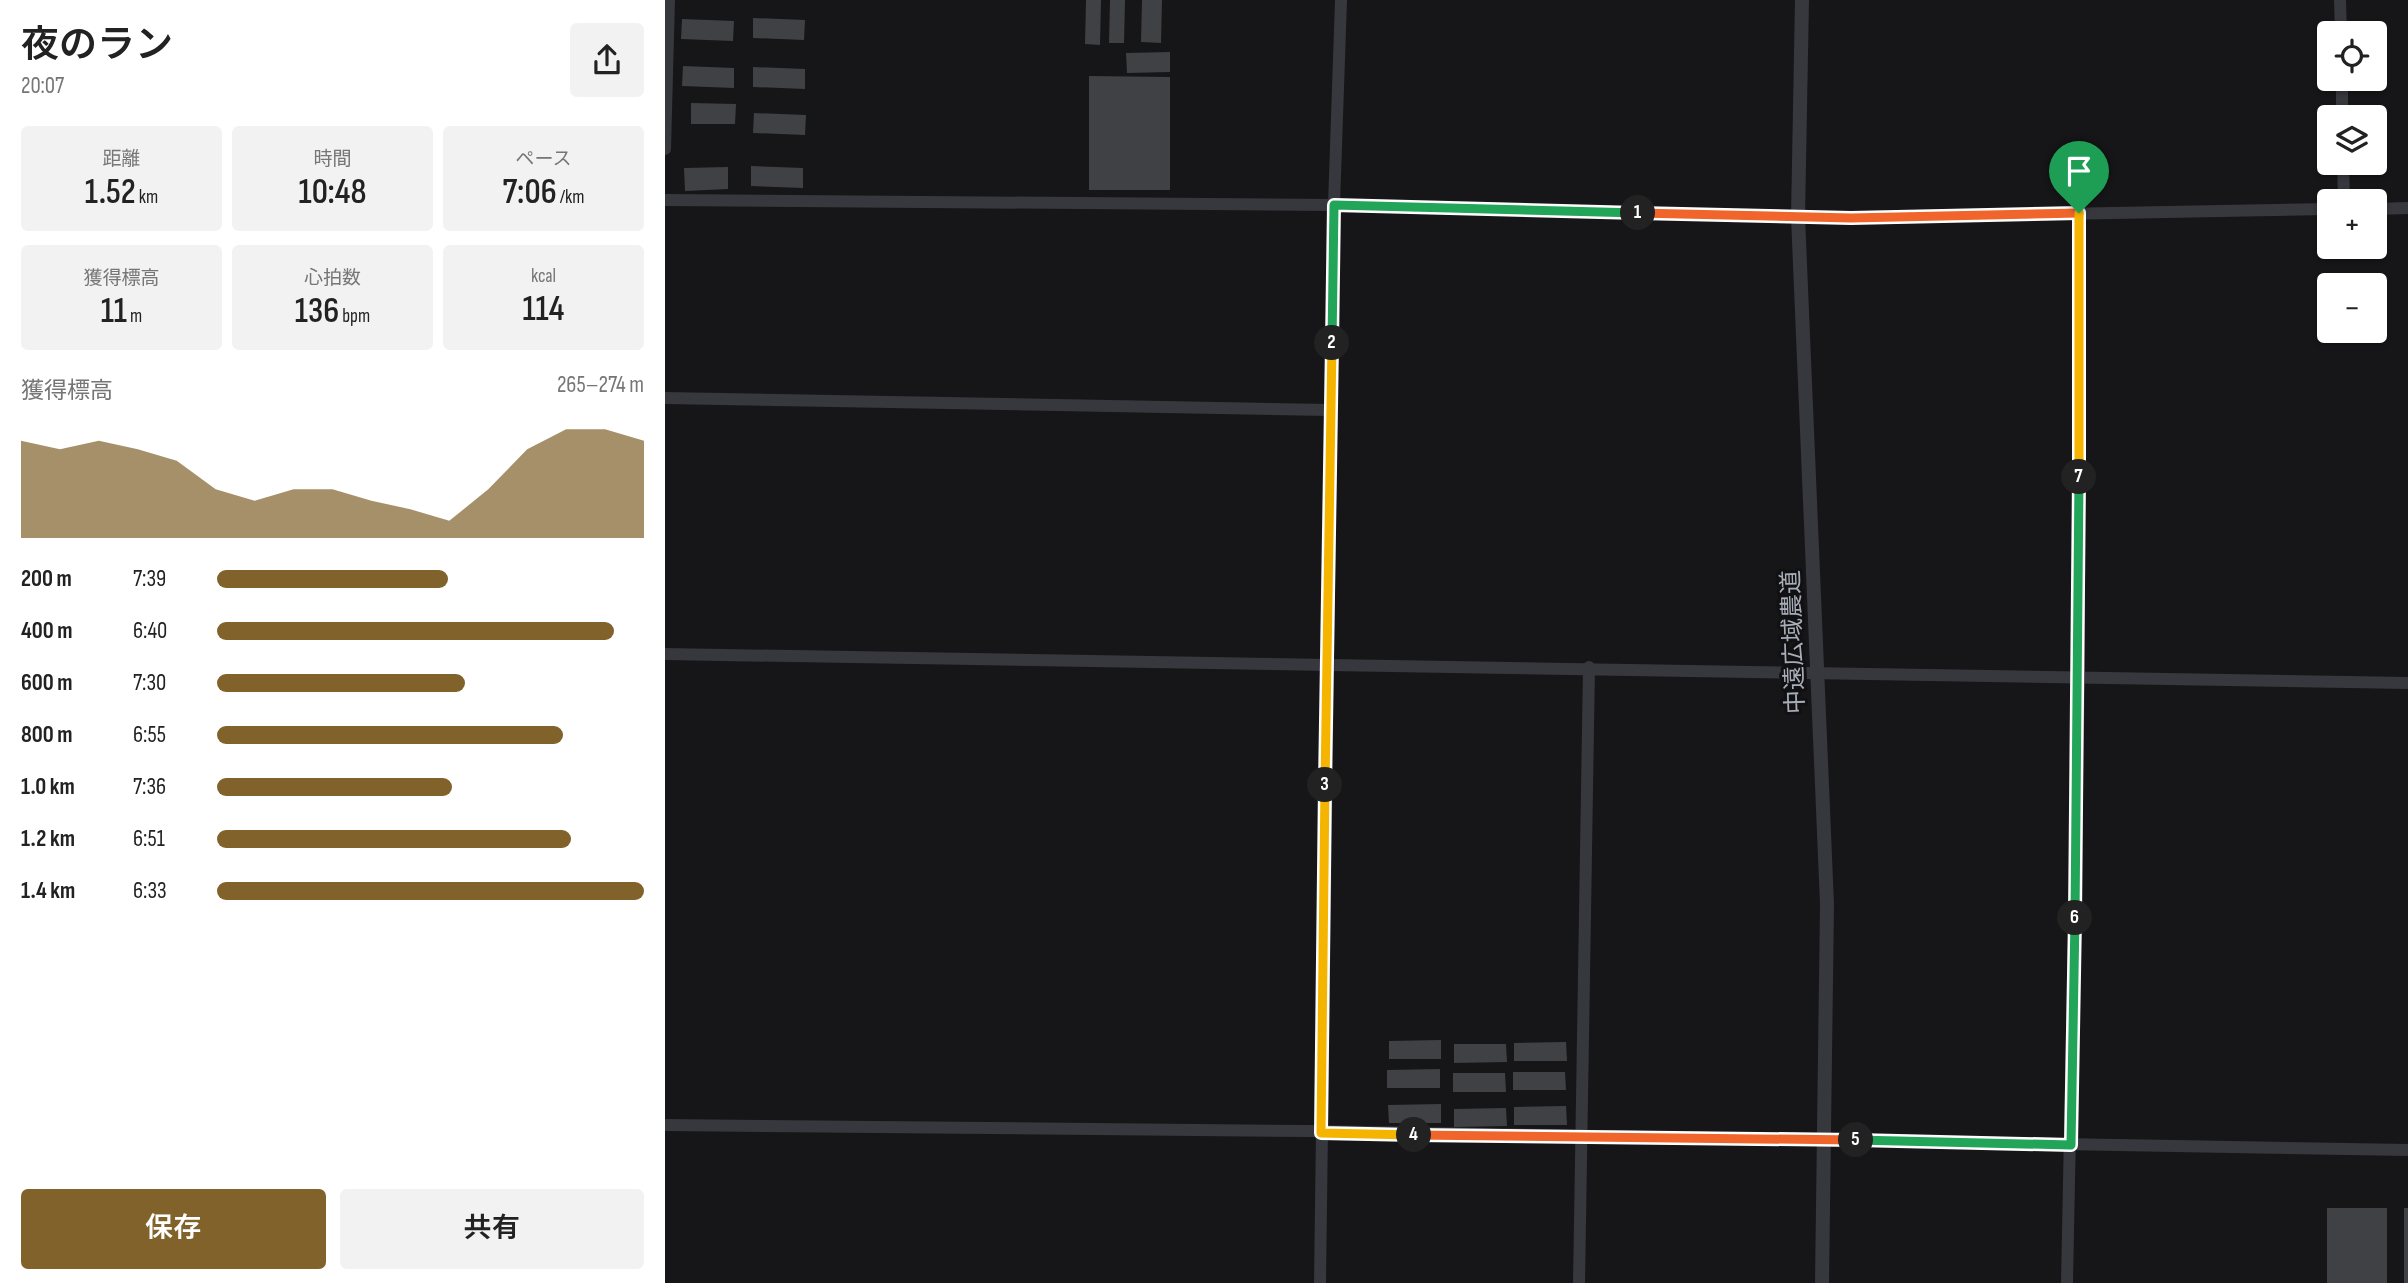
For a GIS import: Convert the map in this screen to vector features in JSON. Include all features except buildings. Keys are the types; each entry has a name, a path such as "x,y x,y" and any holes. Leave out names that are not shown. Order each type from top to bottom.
{"street":[{"path":"665,149 669,0"},
{"path":"1320,1283 1334,205 1341,0"},
{"name":"中遠広域農道","path":"1802,0 1798,216 1827,904 1822,1283"},
{"path":"2340,0 2341,21"},
{"path":"665,200 1334,205 1798,216 2317,209"},
{"path":"2387,209 2408,208"},
{"path":"2067,1283 2079,676 2079,213"},
{"path":"665,398 1331,410"},
{"path":"665,654 2408,682"},
{"path":"1579,1283 1589,667"},
{"path":"665,1125 2408,1150"}],"route":[{"path":"1334,205 1851,218 2079,213 2079,676 2071,1145 1321,1133 1334,205"}]}
